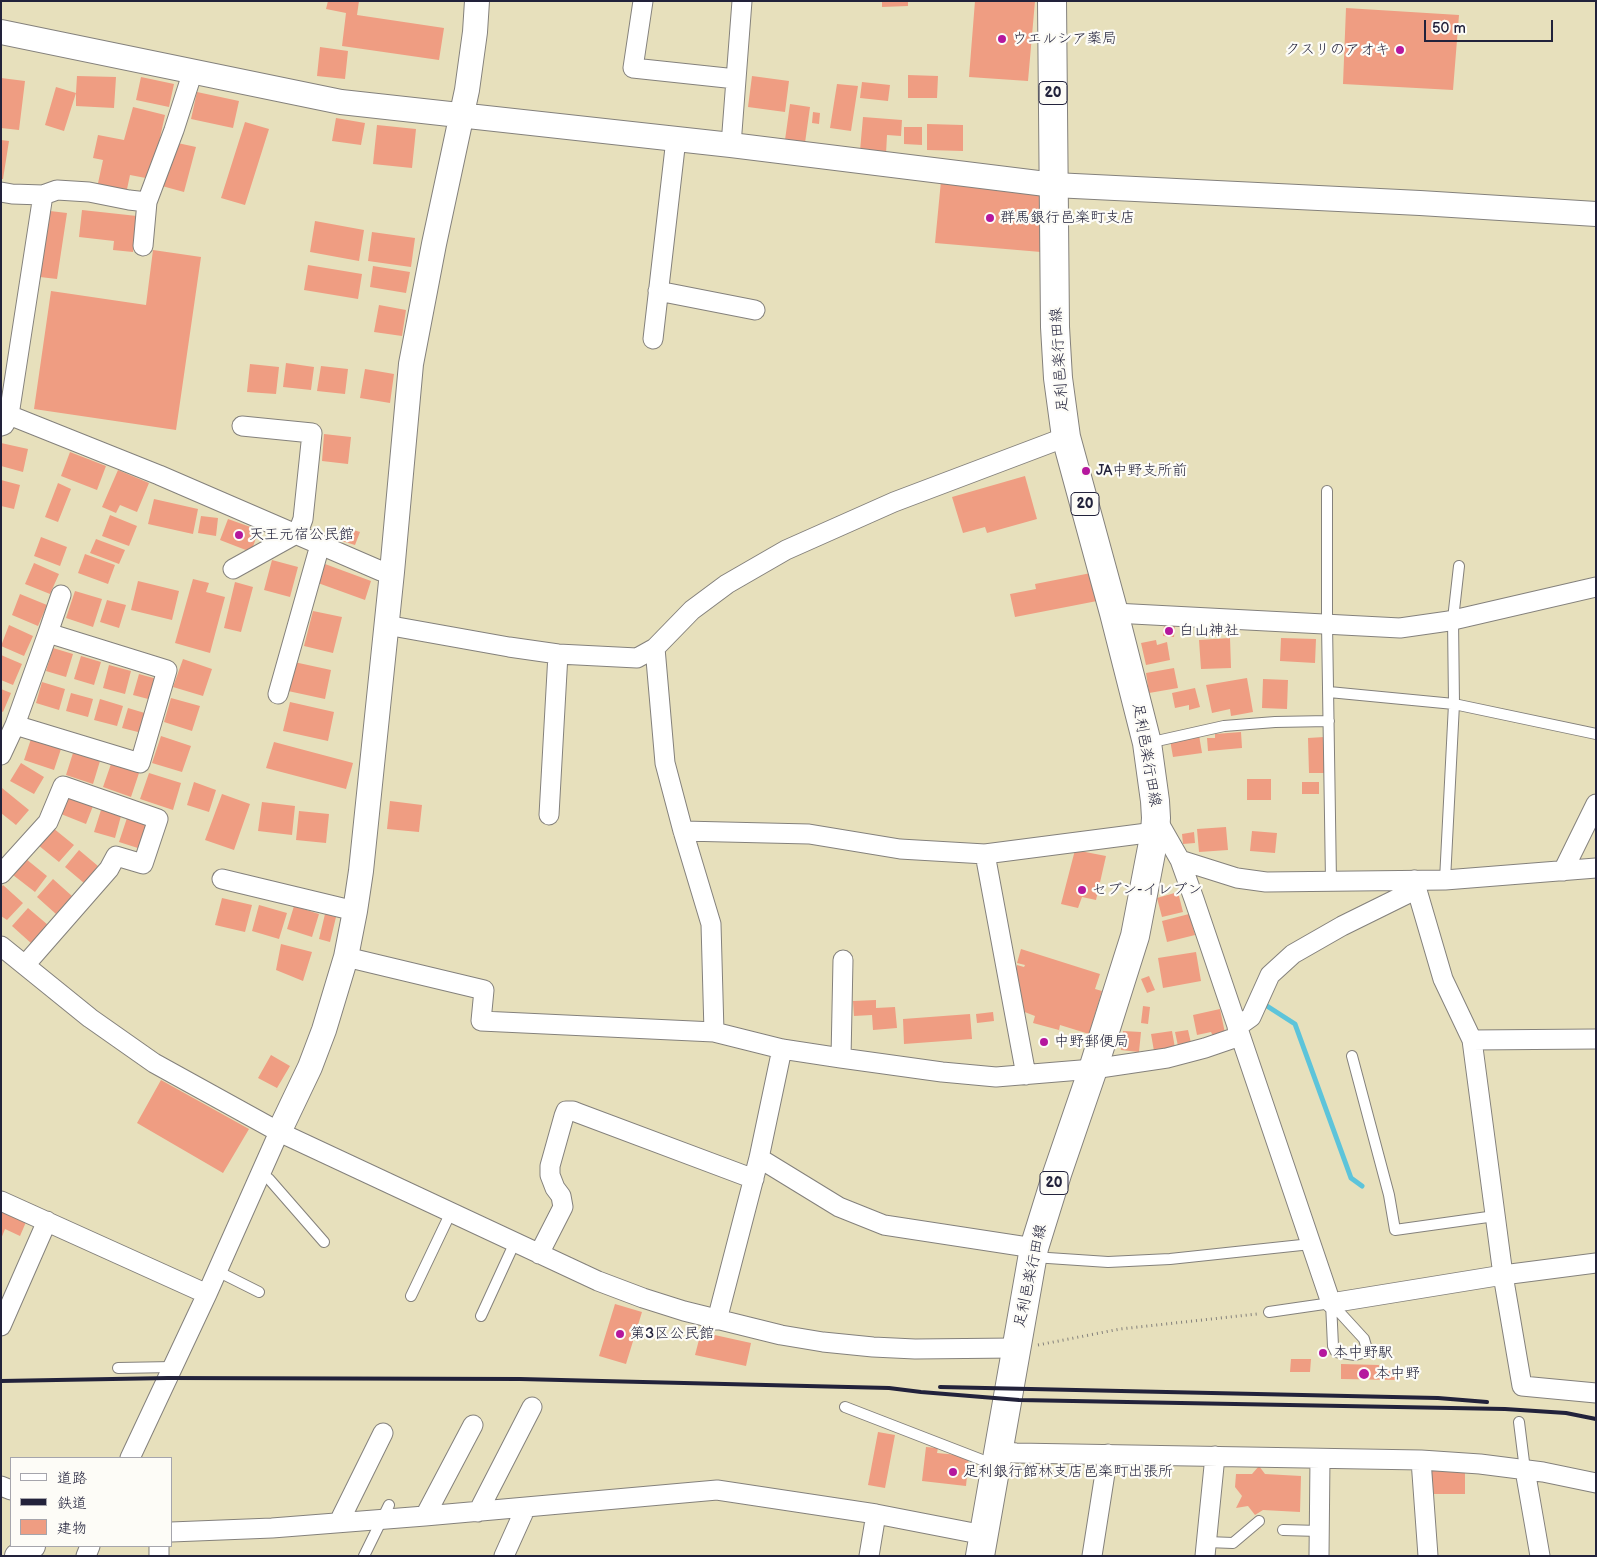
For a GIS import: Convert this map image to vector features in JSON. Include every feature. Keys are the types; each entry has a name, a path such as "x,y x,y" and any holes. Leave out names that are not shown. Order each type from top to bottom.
{"main road":[{"name":"足利邑楽行田線","path":"982,1545 997,1458 1024,1347 1033,1253 1135,936 1156,825 1155,801 1147,743 1066,437 1058,378 1055,326 1052,1"}],"street":[{"path":"130,1457 298,1094 321,1039 346,957 361,871 392,572 411,364 435,236 461,116 475,32 477,1"},
{"path":"643,1 633,68 736,79"},
{"path":"731,145 742,1"},
{"path":"1,32 341,102 731,145 1054,184 1596,214"},
{"path":"143,246 147,202 193,71"},
{"path":"653,339 676,139"},
{"path":"1,192 43,195 57,190 89,192 147,202"},
{"path":"43,195 4,418 159,475 320,545 381,570 392,572"},
{"path":"658,291 755,310"},
{"path":"233,569 296,534 303,519 312,433 242,426"},
{"path":"386,625 509,648 558,654 637,658 655,648 692,610 727,584 786,550 894,502 1066,437"},
{"path":"278,694 320,545"},
{"path":"1114,613 1400,628 1453,619 1596,587"},
{"path":"1,755 15,725 61,596"},
{"path":"15,725 140,762 167,670 48,633"},
{"path":"655,648 665,763 711,924 714,1032"},
{"path":"549,816 558,654"},
{"path":"1,874 48,822 63,786 158,818 143,864 116,856 109,869 25,965"},
{"path":"1563,871 1596,804"},
{"path":"683,831 809,834 900,849 985,854 1156,825 1180,860 1331,1303 1503,1275 1596,1264"},
{"path":"985,854 1026,1075"},
{"path":"1180,860 1237,878 1266,882 1331,881 1416,884 1596,868"},
{"path":"222,879 355,911"},
{"path":"346,957 484,990 480,1021 714,1032 782,1049 942,1072 987,1076 1026,1075 1093,1069 1167,1058 1206,1048 1239,1031 1251,1017 1270,976 1293,954 1416,884"},
{"path":"1416,884 1443,979 1472,1040 1503,1275 1522,1386 1596,1393"},
{"path":"1,946 90,1018 154,1063 280,1132 598,1281 644,1298 717,1320 780,1335 824,1342 915,1349 1024,1347"},
{"path":"841,1058 843,960"},
{"path":"1472,1040 1596,1039"},
{"path":"717,1320 760,1158 782,1049"},
{"path":"539,1254 563,1207 561,1196 555,1188 550,1175 550,1166 566,1111 578,1113 754,1179"},
{"path":"760,1158 839,1207 884,1225 1033,1253"},
{"path":"1,1201 207,1294"},
{"path":"1,1326 47,1221"},
{"path":"478,1512 532,1407"},
{"path":"425,1516 473,1425"},
{"path":"339,1522 383,1433"},
{"path":"997,1458 1010,1453 1421,1460 1480,1464 1543,1472 1596,1484"},
{"path":"1092,1556 1108,1454"},
{"path":"1206,1549 1214,1456"},
{"path":"1319,1556 1320,1459"},
{"path":"1421,1460 1428,1556"},
{"path":"1525,1470 1540,1556"},
{"path":"172,1532 272,1528 339,1522 386,1512 425,1516 717,1490 876,1514 982,1545"},
{"path":"504,1556 526,1507"},
{"path":"869,1556 876,1514"},
{"path":"17,1556 31,1547"}],"lane":[{"path":"1327,491 1331,881"},
{"path":"1445,880 1454,704 1453,619 1459,566"},
{"path":"1329,692 1454,704 1596,734"},
{"path":"1147,743 1224,726 1275,722 1329,721"},
{"path":"1352,1056 1389,1195 1395,1230 1495,1216"},
{"path":"260,1174 269,1179 324,1242"},
{"path":"411,1296 451,1212"},
{"path":"482,1316 516,1242"},
{"path":"1033,1253 1108,1262 1170,1259 1311,1244"},
{"path":"216,1272 259,1292"},
{"path":"1331,1303 1364,1339 1366,1346 1365,1351 1362,1353 1355,1355 1336,1352 1333,1346 1331,1303"},
{"path":"1269,1312 1331,1303"},
{"path":"118,1368 173,1366"},
{"path":"845,1407 997,1458"},
{"path":"1519,1422 1525,1470"},
{"path":"364,1556 386,1512"},
{"path":"1206,1549 1233,1543 1259,1521"},
{"path":"1283,1530 1319,1531"}],"path":[{"path":"1024,1347 1120,1329 1269,1312"}],"building":[{"path":"328,1 359,1 357,15 444,28 439,60 342,46 346,13 326,9"},
{"path":"882,1 908,1 908,6 882,7"},
{"name":"ウエルシア薬局","path":"975,1 1035,1 1028,81 969,77"},
{"name":"クスリのアオキ","path":"1346,8 1459,15 1453,90 1343,84"},
{"path":"320,47 348,51 345,79 317,76"},
{"path":"908,75 938,76 937,98 908,98"},
{"path":"77,76 116,77 114,108 76,106"},
{"path":"752,76 789,81 785,112 748,107"},
{"path":"141,77 174,84 169,107 136,100"},
{"path":"1,78 25,81 19,130 1,128"},
{"path":"862,82 890,85 888,101 860,98"},
{"path":"837,84 858,86 851,131 830,128"},
{"path":"56,87 76,93 64,131 45,125"},
{"path":"197,92 239,101 233,128 191,119"},
{"path":"790,104 810,107 805,143 785,140"},
{"path":"133,107 165,115 151,179 130,175 126,194 97,188 103,160 93,158 98,135 124,140"},
{"path":"813,112 820,113 819,124 812,123"},
{"path":"863,117 902,120 901,136 887,135 886,154 860,151"},
{"path":"336,118 365,123 361,145 332,141"},
{"path":"245,122 269,129 245,205 221,198"},
{"path":"927,124 963,125 963,151 927,150"},
{"path":"377,125 416,129 412,168 373,164"},
{"path":"904,127 922,127 922,145 904,144"},
{"path":"1,140 9,141 3,179 1,179"},
{"path":"173,142 196,147 184,192 162,186"},
{"name":"群馬銀行邑楽町支店","path":"941,181 1034,191 1040,196 1041,252 935,243"},
{"path":"82,210 137,216 133,252 113,250 114,241 79,237"},
{"path":"50,211 67,213 57,279 40,277"},
{"path":"315,221 364,230 359,261 310,252"},
{"path":"372,232 415,238 411,267 368,261"},
{"path":"153,250 201,257 176,430 34,409 51,291 146,305"},
{"path":"308,265 362,274 358,299 304,290"},
{"path":"373,266 410,272 406,293 370,287"},
{"path":"379,305 406,310 402,336 374,332"},
{"path":"286,363 314,367 311,390 283,387"},
{"path":"250,364 279,367 276,394 247,392"},
{"path":"321,366 348,369 345,394 317,391"},
{"path":"365,369 394,374 390,403 360,398"},
{"path":"324,434 351,437 348,464 322,461"},
{"path":"1,443 28,449 23,472 1,466"},
{"path":"70,452 106,466 97,490 61,476"},
{"path":"118,470 149,483 137,512 120,505 116,513 102,507"},
{"path":"1025,476 1037,519 987,533 985,527 963,533 952,497"},
{"path":"1,480 20,485 14,509 1,506"},
{"path":"58,483 71,489 58,522 45,517"},
{"path":"154,499 198,509 193,534 148,524"},
{"path":"110,515 137,526 129,546 102,536"},
{"path":"201,516 218,518 216,536 198,533"},
{"name":"天王元宿公民館","path":"228,519 259,530 251,552 220,540"},
{"path":"347,528 360,532 355,545 342,541"},
{"path":"41,537 67,547 60,566 34,556"},
{"path":"96,539 125,550 119,564 90,553"},
{"path":"85,554 115,565 108,584 78,573"},
{"path":"272,560 298,567 290,597 264,590"},
{"path":"34,563 59,574 50,594 25,584"},
{"path":"325,564 371,581 365,600 318,583"},
{"path":"1091,573 1097,601 1015,617 1010,594 1036,589 1035,584"},
{"path":"193,579 209,583 206,592 225,597 210,653 175,643"},
{"path":"138,581 179,591 172,620 131,610"},
{"path":"235,582 253,587 241,632 224,628"},
{"path":"75,591 102,599 93,627 66,618"},
{"path":"20,594 47,605 38,626 12,615"},
{"path":"107,600 126,605 119,628 100,622"},
{"path":"313,611 342,617 333,653 304,646"},
{"path":"9,625 33,636 24,656 1,646"},
{"name":"白山神社","path":"1164,625 1175,625 1174,637 1163,636"},
{"path":"1230,638 1231,668 1201,669 1199,640"},
{"path":"1281,638 1316,639 1315,663 1280,661"},
{"path":"1156,640 1157,645 1167,642 1170,660 1146,665 1141,643"},
{"path":"53,648 73,654 66,677 46,671"},
{"path":"1,655 22,664 13,685 1,680"},
{"path":"81,656 101,662 94,685 74,679"},
{"path":"183,659 212,669 203,696 173,687"},
{"path":"294,662 331,670 325,699 288,691"},
{"path":"109,665 131,671 125,694 103,688"},
{"path":"1174,668 1178,688 1149,693 1146,673"},
{"path":"139,674 157,679 152,700 133,695"},
{"path":"1247,678 1253,712 1231,716 1230,709 1212,713 1206,685"},
{"path":"1263,679 1288,680 1287,709 1262,708"},
{"path":"42,682 65,689 59,710 36,703"},
{"path":"1195,688 1200,707 1189,710 1189,705 1175,708 1172,693"},
{"path":"1,689 11,693 3,712 1,711"},
{"path":"71,693 93,699 88,717 66,711"},
{"path":"171,698 200,706 192,731 164,722"},
{"path":"100,699 123,706 117,726 94,720"},
{"path":"290,702 334,712 328,741 283,731"},
{"path":"128,708 148,714 142,733 122,728"},
{"path":"1241,732 1242,748 1208,751 1207,738 1215,738 1215,734"},
{"path":"1199,735 1202,753 1173,757 1170,740"},
{"path":"161,736 191,746 182,772 152,763"},
{"path":"1324,737 1324,773 1309,773 1308,738"},
{"path":"31,739 61,749 54,770 24,760"},
{"path":"274,742 353,763 346,789 266,768"},
{"path":"73,753 100,761 93,784 66,775"},
{"path":"21,763 44,777 34,794 10,781"},
{"path":"111,764 139,773 131,797 103,787"},
{"path":"149,773 181,783 173,810 140,799"},
{"path":"1247,779 1271,779 1271,800 1247,800"},
{"path":"194,782 216,790 209,812 187,805"},
{"path":"1302,782 1319,782 1319,794 1302,794"},
{"path":"2,788 29,810 16,825 1,813"},
{"path":"222,794 250,804 234,850 205,840"},
{"path":"68,796 93,806 86,824 61,814"},
{"path":"390,801 422,805 419,832 387,829"},
{"path":"262,802 295,806 292,835 258,831"},
{"path":"101,810 121,816 115,838 94,832"},
{"path":"299,811 329,814 326,843 296,840"},
{"path":"127,818 149,825 141,849 119,842"},
{"path":"1226,827 1228,850 1199,852 1197,829"},
{"path":"53,828 74,845 59,862 38,845"},
{"path":"1252,831 1277,833 1275,853 1250,851"},
{"path":"1194,832 1195,843 1183,844 1182,834"},
{"path":"79,850 98,866 84,883 65,867"},
{"path":"1075,850 1106,856 1096,900 1082,897 1078,908 1061,904"},
{"path":"26,859 47,876 35,892 13,875"},
{"path":"53,879 72,896 56,914 37,897"},
{"path":"3,885 23,903 7,920 1,916 1,888"},
{"path":"1178,892 1183,912 1162,917 1157,898"},
{"path":"222,898 252,905 245,932 215,925"},
{"path":"259,905 287,913 279,939 252,931"},
{"path":"294,906 319,914 312,937 287,929"},
{"path":"28,908 48,925 32,944 12,926"},
{"path":"325,914 336,917 330,942 319,939"},
{"path":"1189,914 1195,935 1167,942 1162,921"},
{"path":"281,944 312,952 303,981 276,970"},
{"path":"1021,949 1100,974 1095,989 1102,991 1089,1034 1060,1025 1059,1030 1033,1023 1035,1016 1022,1011 1017,986 1019,979 1013,977 1017,965 1024,967 1025,965 1017,963"},
{"path":"1196,952 1201,981 1163,988 1158,958"},
{"path":"1149,976 1155,990 1147,993 1141,979"},
{"path":"876,1000 876,1008 895,1007 897,1028 873,1030 872,1015 854,1016 853,1001"},
{"path":"1143,1006 1150,1007 1148,1024 1141,1023"},
{"path":"1220,1009 1225,1033 1213,1036 1211,1032 1197,1035 1193,1015"},
{"path":"993,1012 994,1021 977,1023 976,1014"},
{"path":"970,1014 972,1039 904,1044 903,1019"},
{"path":"1188,1030 1191,1043 1178,1046 1175,1032"},
{"path":"1123,1031 1141,1032 1139,1052 1121,1050"},
{"path":"1172,1031 1175,1048 1154,1051 1151,1034"},
{"path":"271,1055 290,1066 277,1088 258,1078"},
{"path":"161,1080 249,1129 223,1173 137,1123"},
{"path":"1,1211 26,1222 20,1236 5,1229 1,1239"},
{"name":"第3区公民館","path":"615,1304 642,1312 626,1364 599,1356"},
{"path":"701,1332 751,1343 746,1366 695,1355"},
{"path":"1291,1359 1311,1359 1310,1372 1290,1372"},
{"path":"1341,1364 1379,1365 1379,1369 1395,1369 1395,1380 1341,1379"},
{"path":"878,1432 895,1435 885,1488 868,1485"},
{"path":"926,1447 938,1448 937,1453 969,1456 966,1486 922,1481"},
{"path":"1259,1466 1265,1474 1301,1476 1300,1512 1263,1510 1255,1515 1248,1506 1236,1508 1242,1496 1235,1487 1236,1474 1252,1474"},
{"path":"1429,1468 1465,1468 1465,1494 1429,1494"}],"waterway":[{"path":"1267,1006 1295,1024 1351,1178 1362,1186"}],"railway":[{"path":"1,1381 168,1378 520,1379 889,1388 1019,1400 1505,1409 1566,1413 1596,1419"},
{"path":"940,1387 1438,1398 1487,1402"}],"place":[{"name":"ウエルシア薬局","path":"1002,39"},
{"name":"クスリのアオキ","path":"1400,50"},
{"name":"群馬銀行邑楽町支店","path":"990,218"},
{"name":"JA中野支所前","path":"1086,471"},
{"name":"天王元宿公民館","path":"239,535"},
{"name":"白山神社","path":"1169,631"},
{"name":"セブン-イレブン","path":"1082,890"},
{"name":"中野郵便局","path":"1044,1042"},
{"name":"第3区公民館","path":"620,1334"},
{"name":"本中野駅","path":"1323,1353"},
{"name":"本中野","path":"1364,1374"},
{"name":"足利銀行館林支店邑楽町出張所","path":"953,1472"}]}
